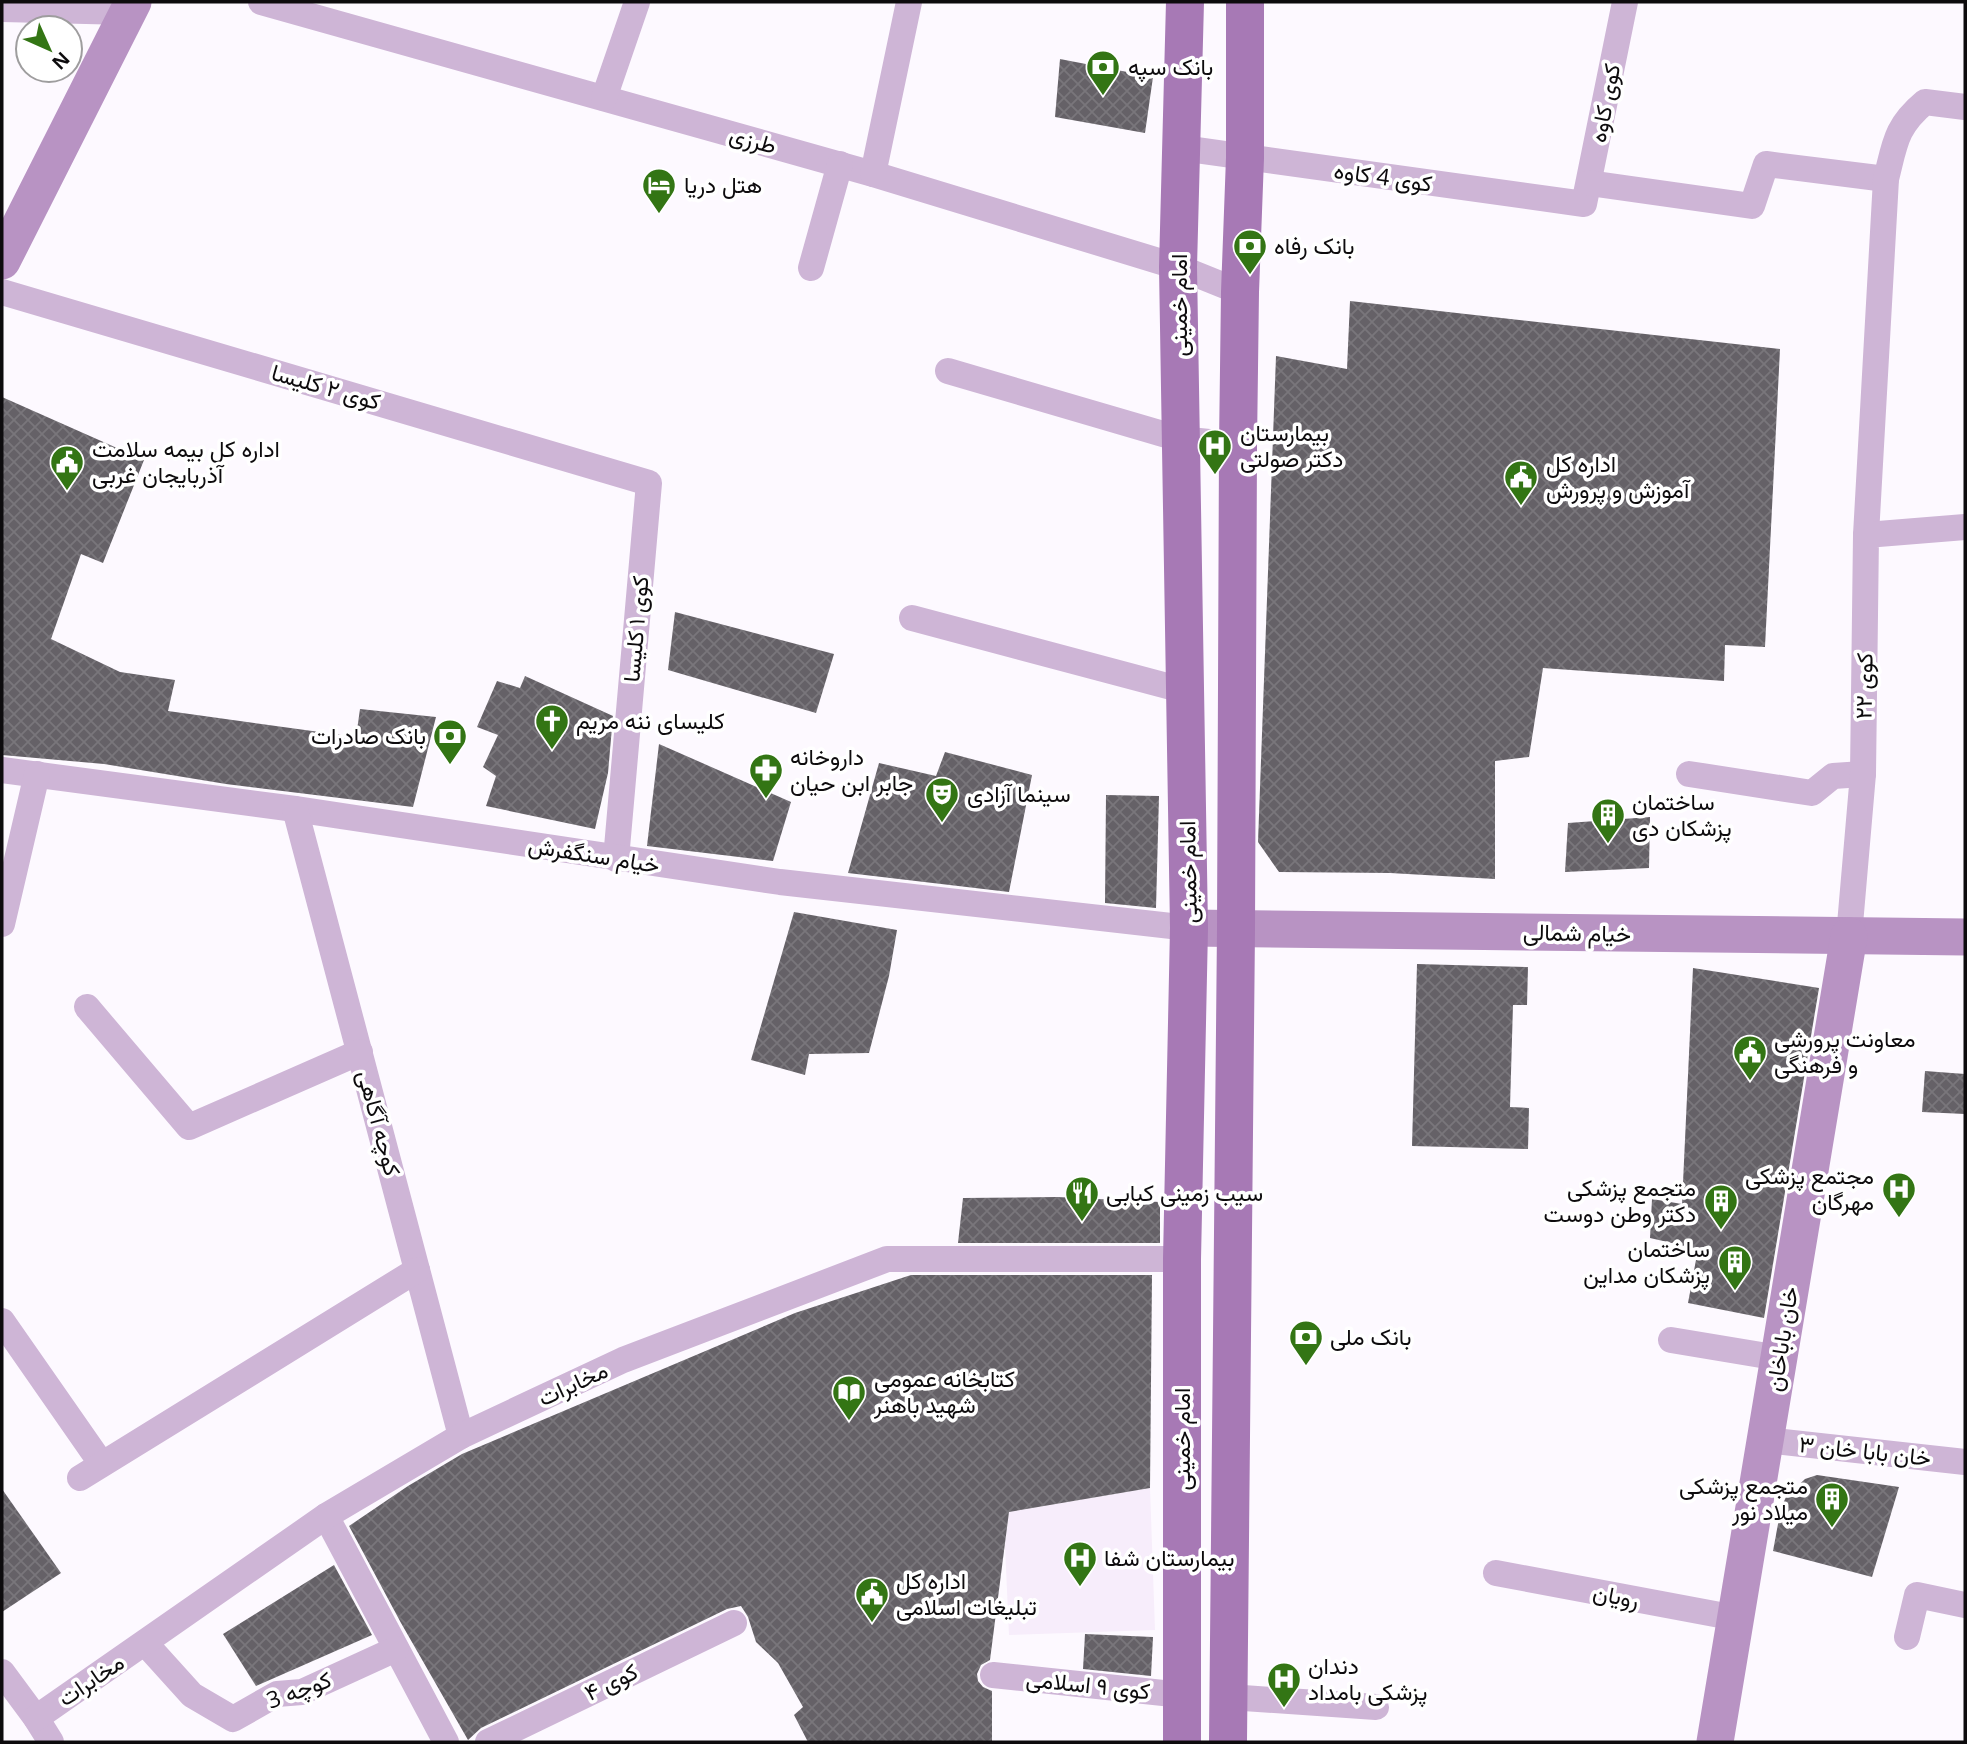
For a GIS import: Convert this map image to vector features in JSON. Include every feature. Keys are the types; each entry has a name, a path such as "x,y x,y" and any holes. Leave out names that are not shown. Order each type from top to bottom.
{"main road":[{"name":"امام خمینی","path":"1182,1742 1182,1259 1189,928 1178,267 1185,2"},
{"name":"امام خمینی","path":"1228,1742 1238,445 1245,158 1245,2"}],"street":[{"name":"طرزی","path":"261,2 840,164 1178,267 1240,292"},
{"path":"604,98 637,2"},
{"path":"873,174 909,2"},
{"name":"کوی کاوه","path":"1587,194 1625,2"},
{"path":"2,9 131,7 2,261"},
{"name":"کوی ۲۲","path":"1849,936 1863,774 1866,535 1886,179 1898,133 1910,115 1925,102 1965,107"},
{"name":"کوی 4 کاوه","path":"1182,148 1245,158 1587,194 1752,206 1766,164 1886,179"},
{"path":"811,268 840,164"},
{"name":"کوی ۲ کلیسا","path":"2,292 649,483"},
{"path":"948,371 1180,439 1238,445"},
{"name":"کوی ۱ کلیسا","path":"616,859 649,483"},
{"path":"1866,535 1965,527"},
{"path":"912,618 1186,691"},
{"name":"خیام سنگفرش","path":"2,770 295,809 780,882 1189,928"},
{"path":"2,925 37,774"},
{"path":"1689,774 1812,793 1833,776 1863,774"},
{"name":"کوچه آگاهی","path":"295,809 461,1436"},
{"name":"خیام شمالی","path":"1189,928 1965,937"},
{"name":"خان باباخان","path":"1715,1742 1849,936"},
{"path":"87,1007 189,1127 360,1052"},
{"name":"مخابرات","path":"36,1718 326,1516 461,1436 623,1360 887,1259 1182,1259"},
{"path":"2,1321 91,1471 417,1270"},
{"path":"1671,1340 1779,1358"},
{"name":"خان بابا خان ۳","path":"1765,1440 1965,1462"},
{"path":"326,1516 446,1742"},
{"name":"رویان","path":"1496,1573 1736,1618"},
{"path":"1907,1637 1917,1595 1965,1605"},
{"name":"کوی ۴","path":"488,1742 734,1623"},
{"name":"کوچه 3","path":"145,1643 192,1695 233,1718 277,1694 302,1692 396,1649"},
{"path":"2,1672 51,1742"},
{"name":"کوی ۹ اسلامی","path":"993,1675 1182,1695"},
{"path":"1229,1697 1376,1707"}],"shaded area":[{"name":"بیمارستان شفا","path":"1150,1488 1155,1630 1009,1635 1005,1546 1009,1512"}],"building":[{"name":"بانک سپه","path":"1060,59 1153,77 1145,133 1055,117"},
{"name":"اداره کل آموزش و پرورش","path":"1350,301 1780,349 1765,647 1725,645 1724,681 1543,668 1529,757 1495,761 1495,879 1390,873 1279,872 1258,842 1276,356 1347,369"},
{"path":"2,397 144,460 103,563 81,554 51,639 120,672 175,680 168,711 356,737 360,709 436,717 413,807 226,784 104,764 2,755"},
{"path":"675,612 834,654 816,713 668,670"},
{"name":"کلیسای ننه مریم","path":"525,676 613,716 608,773 595,829 486,806 496,776 483,767 498,735 477,727 497,681 520,688"},
{"path":"659,744 791,802 773,861 647,846"},
{"name":"سینما آزادی","path":"945,752 1032,775 1009,892 848,873 879,763 936,776"},
{"path":"1106,795 1159,796 1156,908 1105,903"},
{"name":"ساختمان پزشکان دی","path":"1650,817 1649,868 1565,872 1568,823"},
{"path":"794,912 897,930 889,976 869,1053 809,1054 805,1075 751,1060"},
{"path":"1417,964 1528,967 1527,1005 1513,1005 1510,1107 1529,1108 1528,1149 1412,1146"},
{"name":"معاونت پرورشی و فرهنگی","path":"1693,968 1819,988 1764,1318 1688,1303 1698,1249 1650,1238 1652,1199 1682,1204"},
{"path":"1925,1071 1965,1074 1965,1114 1922,1112"},
{"path":"1057,1197 1160,1202 1160,1243 958,1243 963,1198"},
{"path":"911,1275 1152,1275 1150,1488 1009,1512 990,1660 981,1665 977,1674 983,1687 992,1691 992,1742 808,1742 794,1715 803,1707 778,1663 756,1642 748,1617 741,1606 727,1609 481,1728 468,1740 349,1526 462,1454 795,1313"},
{"name":"متجمع پزشکی میلاد نور","path":"1817,1475 1899,1487 1872,1577 1773,1551 1781,1508 1786,1497 1805,1479"},
{"path":"2,1489 61,1573 2,1612"},
{"path":"334,1565 372,1635 256,1686 223,1634"},
{"path":"1085,1634 1153,1637 1151,1676 1083,1669"}],"place":[{"name":"بانک سپه","path":"1103,97"},
{"name":"هتل دریا","path":"659,215"},
{"name":"بانک رفاه","path":"1250,276"},
{"name":"بیمارستان دکتر صولتی","path":"1215,476"},
{"name":"اداره کل بیمه سلامت آذربایجان غربی","path":"67,492"},
{"name":"اداره کل آموزش و پرورش","path":"1521,507"},
{"name":"کلیسای ننه مریم","path":"552,751"},
{"name":"بانک صادرات","path":"450,766"},
{"name":"داروخانه جابر ابن حیان","path":"766,800"},
{"name":"سینما آزادی","path":"942,824"},
{"name":"ساختمان پزشکان دی","path":"1608,845"},
{"name":"معاونت پرورشی و فرهنگی","path":"1750,1082"},
{"name":"مجتمع پزشکی مهرگان","path":"1899,1219"},
{"name":"سیب زمینی کبابی","path":"1082,1223"},
{"name":"متجمع پزشکی دکتر وطن دوست","path":"1721,1231"},
{"name":"ساختمان پزشکان مداین","path":"1735,1292"},
{"name":"بانک ملی","path":"1306,1367"},
{"name":"کتابخانه عمومی شهید باهنر","path":"849,1422"},
{"name":"متجمع پزشکی میلاد نور","path":"1832,1529"},
{"name":"بیمارستان شفا","path":"1080,1588"},
{"name":"اداره کل تبلیغات اسلامی","path":"872,1624"},
{"name":"دندان‌ پزشکی بامداد","path":"1284,1709"}]}
